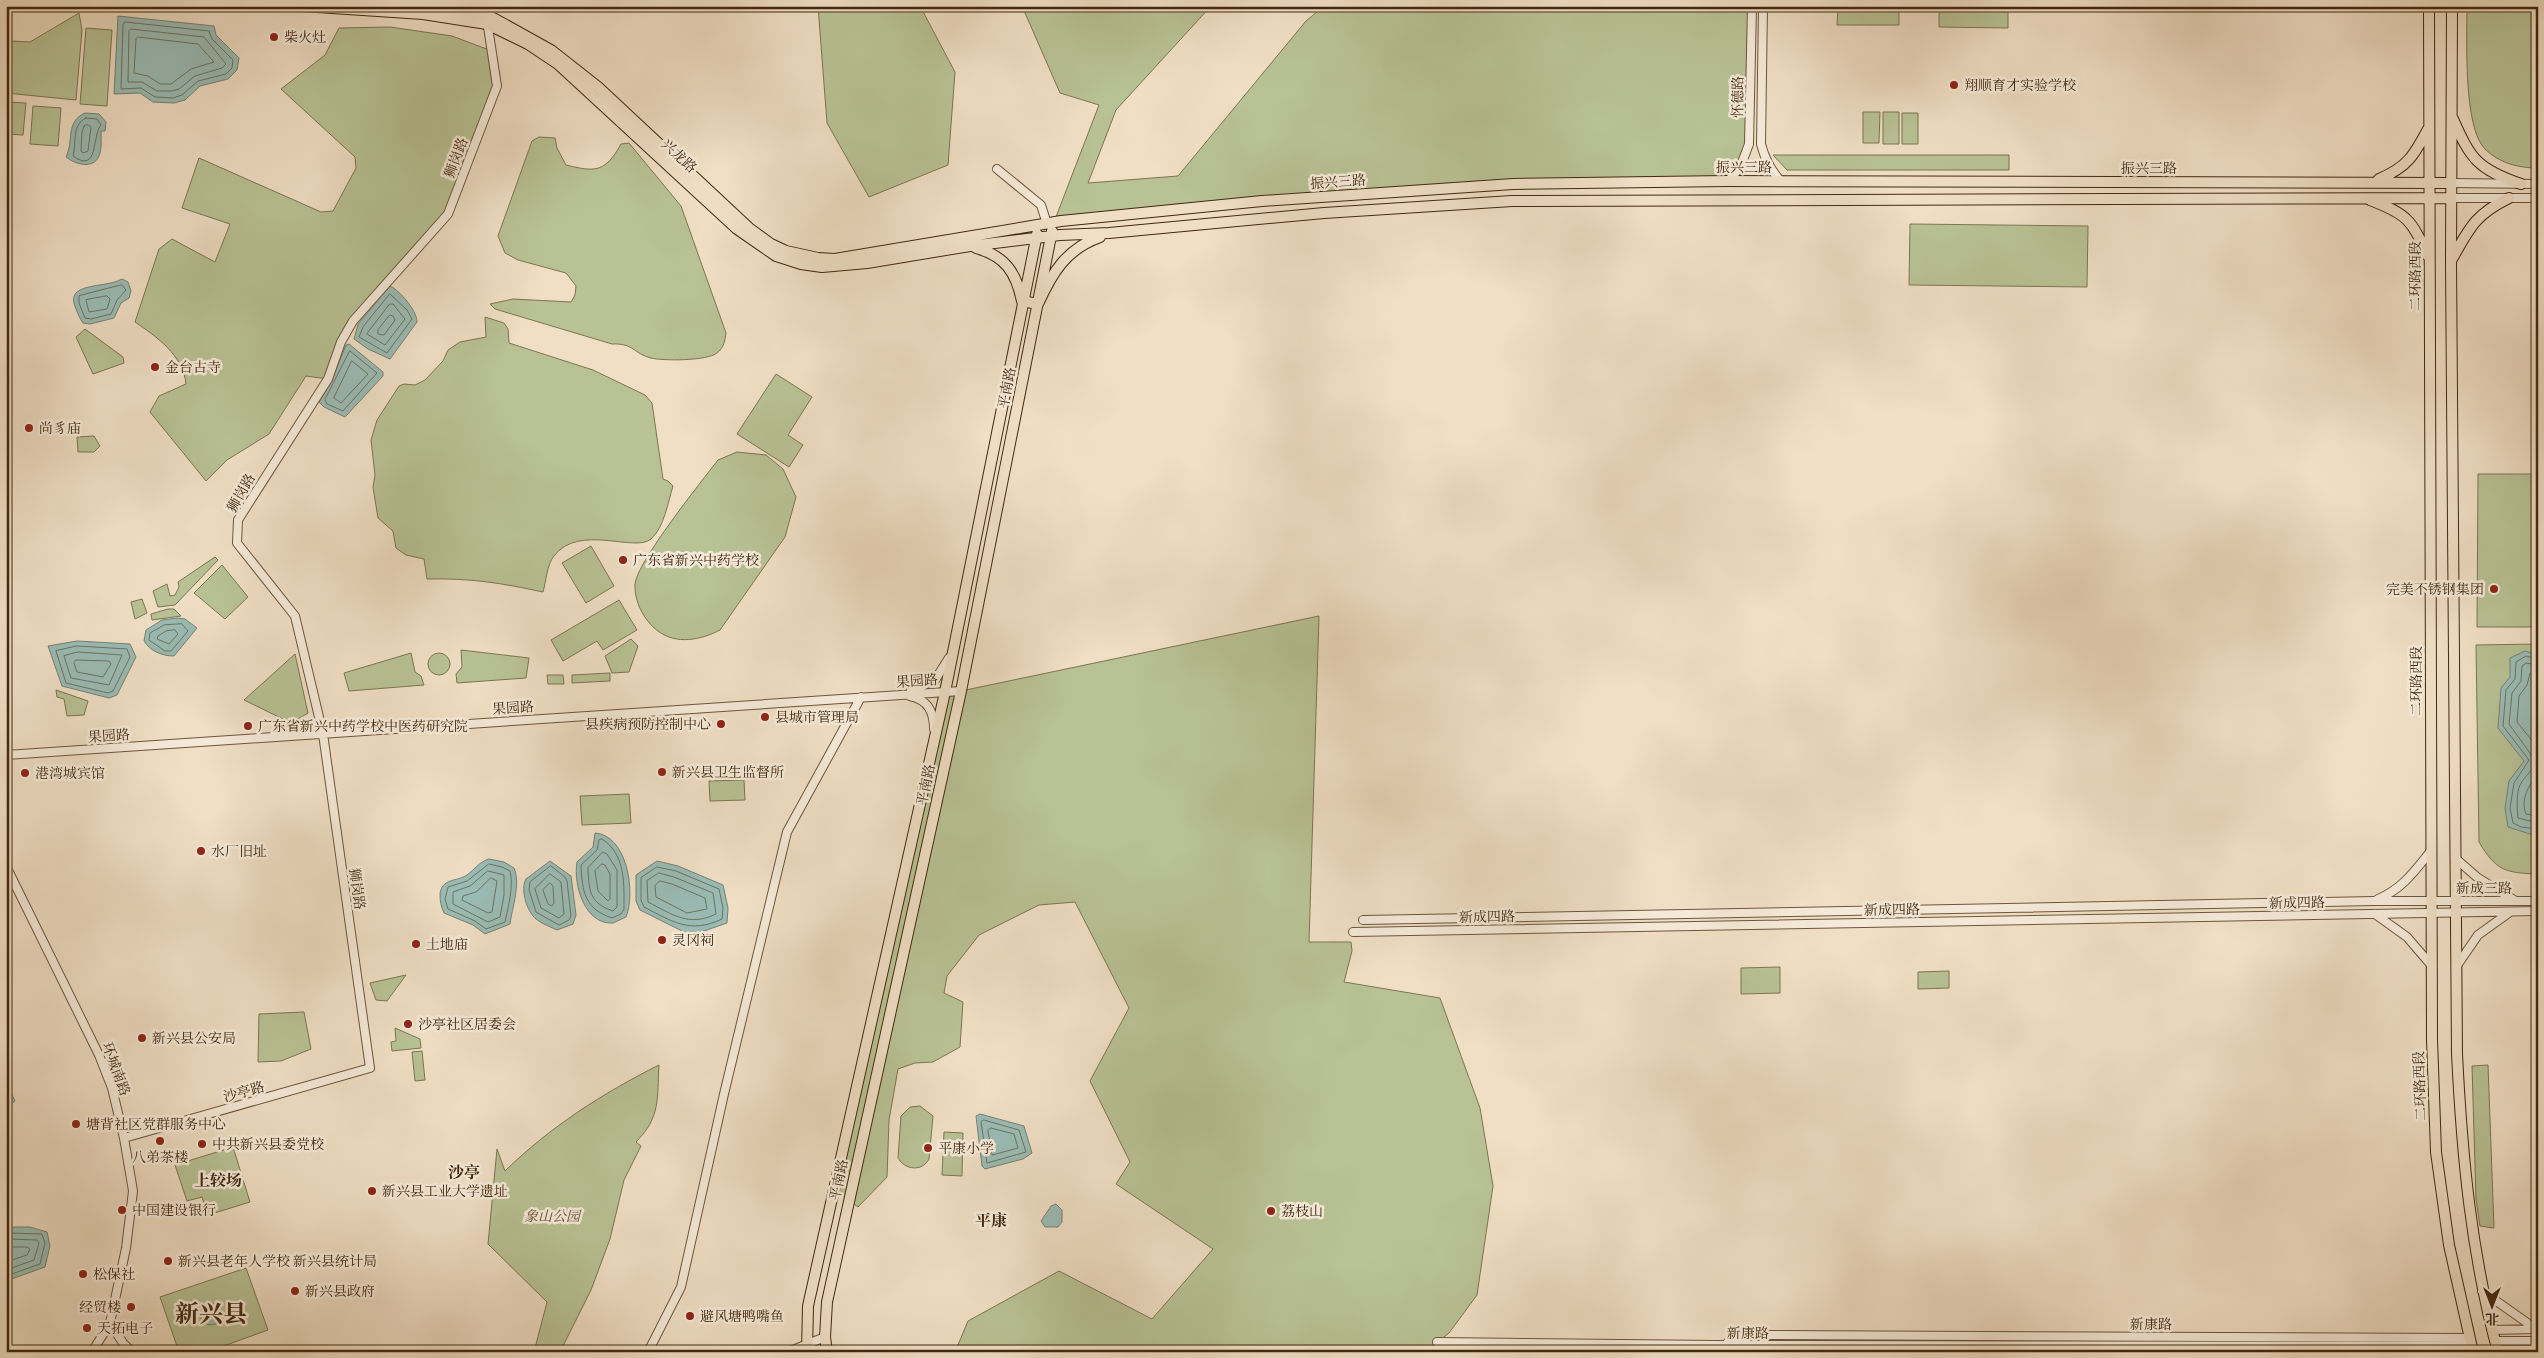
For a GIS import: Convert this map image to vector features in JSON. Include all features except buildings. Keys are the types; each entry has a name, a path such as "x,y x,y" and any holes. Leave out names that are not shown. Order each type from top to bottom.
{"main road":[{"name":"兴龙路","path":"302,6 423,14 488,15 558,64 737,229 776,256 801,264 830,267 1051,236"},
{"name":"兴龙路","path":"435,6 488,15 531,37 572,65 749,228 771,244 786,251 810,257 835,259 1047,224"},
{"name":"二环路西段","path":"2429,6 2432,1039 2436,1152 2449,1245 2472,1345"},
{"path":"2452,6 2451,262 2455,969 2461,1146 2482,1291 2498,1352"},
{"path":"2452,115 2464,144 2476,162 2486,170 2521,184"},
{"path":"2374,182 2394,173 2408,163 2416,154 2429,128"},
{"name":"振兴三路","path":"1047,224 1262,201 1503,184 1728,181 2451,183"},
{"path":"1676,182 1676,200"},
{"path":"2362,197 2392,208 2409,219 2429,260"},
{"path":"1051,236 1109,233 1324,213 1502,201 2451,198"},
{"path":"2451,262 2475,219 2490,207 2509,198"},
{"name":"平南路","path":"827,1352 825,1337 827,1302 961,691 1051,236 1047,224"},
{"name":"平南路","path":"807,1348 808,1306 945,692 1022,301 1036,238 1047,224"},
{"path":"970,246 989,252 1008,265 1019,286 1022,301 1038,304 1050,278 1066,256 1090,240 1109,233"}],"street":[{"name":"怀德路","path":"1728,181 1740,168 1749,144 1752,6"},
{"name":"怀德路","path":"1763,6 1761,144 1765,159 1773,173 1781,181"},
{"name":"狮岗路","path":"370,1068 323,734 295,616 237,543 238,520 328,379 341,342 353,321 448,214 498,86 488,15"},
{"path":"997,168 1041,205 1047,224"},
{"path":"2451,183 2538,184"},
{"path":"2451,198 2538,198"},
{"path":"901,695 935,680 953,649"},
{"name":"果园路","path":"6,756 961,691"},
{"path":"901,695 919,699 931,709 934,739"},
{"path":"648,1352 681,1287 787,832 861,698"},
{"path":"2374,901 2392,894 2408,880 2430,852"},
{"path":"2455,858 2478,878 2515,901"},
{"name":"环城南路","path":"6,866 99,1055 112,1088 124,1138 133,1191 126,1250 110,1323 92,1352"},
{"name":"新成三路","path":"2431,901 2538,901"},
{"name":"新成四路","path":"1363,920 2431,901"},
{"name":"新成三路","path":"2431,913 2538,911"},
{"path":"2455,969 2478,935 2512,912"},
{"name":"新成四路","path":"1354,932 2431,913"},
{"path":"2375,914 2407,937 2432,966"},
{"name":"沙亭路","path":"124,1138 370,1068"},
{"path":"2482,1291 2537,1329"},
{"path":"110,1323 132,1352"},
{"path":"2492,1330 2537,1329"},
{"name":"新康路","path":"1437,1342 1718,1349 1752,1335 2472,1345"},
{"path":"788,1352 807,1348 825,1337"},
{"path":"2495,1341 2538,1341"}],"green space":[{"path":"818,6 920,6 955,72 948,165 869,197 827,123"},
{"path":"1022,6 1211,6 1116,110 1088,183 1178,176 1306,21 1324,6 1752,6 1747,152 1728,181 1496,186 1054,222 1099,105 1060,93"},
{"path":"1838,6 1899,6 1899,25 1837,25"},
{"path":"1939,6 2008,6 2008,28 1939,27"},
{"path":"2467,6 2538,6 2538,168 2516,166 2496,158 2485,149 2478,138 2473,122 2468,81"},
{"path":"79,13 82,30 76,100 6,93 6,17 9,18 11,41 30,42"},
{"path":"390,27 452,36 492,51 497,86 448,214 353,321 328,379 306,376 269,434 227,460 206,481 150,412 159,396 186,384 180,364 168,348 135,322 159,249 172,239 215,262 230,224 182,208 199,158 321,212 333,211 356,168 355,157 281,89 325,55 339,28"},
{"path":"86,28 112,30 107,106 80,104"},
{"path":"6,102 26,103 23,135 6,134"},
{"path":"33,106 61,108 58,146 30,144"},
{"path":"1863,112 1880,112 1879,143 1863,143"},
{"path":"1883,112 1899,112 1899,144 1883,144"},
{"path":"1902,113 1918,113 1918,144 1902,144"},
{"path":"539,137 555,138 557,148 566,165 585,169 598,168 604,165 615,154 621,144 629,143 681,206 726,333 723,346 717,353 712,356 695,359 651,358 625,345 612,344 495,309 490,304 513,299 571,302 575,295 576,286 566,273 518,260 505,253 498,236 532,141"},
{"path":"1773,155 2009,155 2009,170 1787,170"},
{"path":"1910,224 2088,226 2087,287 1909,285"},
{"path":"485,317 504,323 508,329 509,343 593,370 645,395 652,403 663,479 673,486 662,522 651,539 633,543 606,540 577,541 565,546 552,559 543,592 486,582 458,579 427,579 424,559 406,555 396,548 393,531 378,518 373,487 375,475 371,440 377,420 399,386 404,384 415,385 425,380 443,361 448,350 460,342 486,337"},
{"path":"85,329 123,357 124,363 93,374 76,337"},
{"path":"776,374 812,397 788,435 803,445 789,467 737,434"},
{"path":"94,436 100,446 94,452 78,452 77,437"},
{"path":"737,452 766,455 783,469 796,497 785,537 720,630 689,640 673,638 658,631 644,616 638,604 635,590 638,573 671,522 718,460"},
{"path":"2478,474 2538,474 2538,627 2477,627"},
{"path":"591,546 614,586 586,603 562,563"},
{"path":"215,557 218,560 175,605 158,607 153,591 167,584 170,596 175,595 179,587 178,582"},
{"path":"222,565 248,597 225,619 194,593"},
{"path":"142,599 147,613 135,619 131,602"},
{"path":"619,600 637,630 603,650 597,641 563,661 551,640"},
{"path":"174,609 181,616 152,620 151,614"},
{"path":"1319,616 1309,942 1351,942 1352,951 1344,982 1440,998 1480,1108 1493,1186 1477,1295 1449,1333 1425,1352 955,1352 968,1321 1059,1271 1152,1319 1213,1249 1116,1184 1130,1162 1090,1081 1129,1008 1075,902 1039,905 979,935 947,976 944,993 963,1002 960,1047 933,1062 915,1063 898,1069 889,1120 887,1177 858,1207 834,1190 945,692 961,691"},
{"path":"631,639 638,646 629,672 612,673 605,656"},
{"path":"2538,644 2538,874 2518,873 2497,865 2479,842 2476,645"},
{"path":"461,650 529,658 526,678 457,683 456,674 462,667"},
{"path":"411,653 415,672 421,676 424,685 349,691 344,673"},
{"path":"439,653 447,656 450,664 447,672 439,675 431,672 428,664 431,656"},
{"path":"295,654 308,713 291,723 244,700"},
{"path":"610,673 610,681 572,683 572,675"},
{"path":"547,675 563,675 564,684 548,684"},
{"path":"56,690 88,701 84,715 67,716 64,699 57,697"},
{"path":"744,780 745,800 710,801 709,781"},
{"path":"629,794 631,823 582,825 580,796"},
{"path":"1780,967 1780,993 1741,994 1741,968"},
{"path":"1949,971 1949,988 1918,989 1918,972"},
{"path":"406,975 387,1001 376,1000 370,983"},
{"path":"304,1012 311,1049 281,1061 258,1062 259,1014"},
{"path":"395,1028 420,1039 421,1048 392,1051 391,1042 396,1041"},
{"path":"422,1051 425,1080 415,1081 412,1052"},
{"name":"象山公园","path":"659,1065 654,1115 644,1133 636,1142 641,1146 624,1180 610,1239 591,1290 560,1352 534,1352 547,1302 488,1244 497,1149 505,1171 540,1140 578,1112 618,1087"},
{"path":"2488,1065 2494,1228 2480,1226 2476,1199 2472,1066"},
{"path":"920,1106 933,1116 929,1159 922,1166 914,1168 905,1165 898,1158 901,1116 910,1107"},
{"path":"944,1132 963,1133 962,1176 942,1175"},
{"path":"233,1147 250,1202 208,1215 202,1197 187,1201 175,1165"},
{"path":"246,1268 268,1330 207,1352 179,1352 160,1297"}],"water":[{"path":"118,16 214,26 216,35 239,58 237,70 228,79 200,86 185,100 174,103 153,102 140,93 114,94"},
{"path":"85,113 99,114 106,122 105,131 101,131 99,156 93,163 88,164 74,162 66,157 72,127 75,121"},
{"path":"122,279 128,282 131,291 129,298 121,303 114,318 90,324 83,323 74,300 75,294 88,287"},
{"path":"390,286 407,301 414,312 417,322 390,359 368,349 354,339 358,324"},
{"path":"349,344 383,372 383,376 345,417 324,407 319,402 331,382 346,345"},
{"path":"185,619 197,628 174,656 157,652 147,645 144,641 146,630 162,620"},
{"path":"77,641 130,644 136,657 117,695 109,698 62,686 48,646"},
{"path":"2525,651 2538,655 2538,834 2530,834 2508,827 2505,808 2509,781 2524,761 2498,728 2501,688 2510,677 2510,658"},
{"path":"595,833 606,836 615,843 622,854 629,880 630,894 626,917 613,923 603,922 595,918 588,911 579,892 577,882 577,862 593,847"},
{"path":"489,859 504,862 514,868 517,881 510,924 485,934 473,925 444,913 440,894 444,885 467,875"},
{"path":"550,861 571,876 576,915 573,924 557,930 533,916 527,906 524,894 526,879"},
{"path":"657,861 678,866 723,885 728,908 727,923 701,932 684,932 640,910 636,901 636,875"},
{"path":"6,1082 15,1101 6,1109"},
{"path":"980,1114 1024,1126 1032,1153 1023,1159 985,1169 982,1166 976,1116"},
{"path":"1056,1204 1062,1210 1062,1222 1058,1227 1045,1227 1041,1221 1051,1206"},
{"path":"6,1227 30,1227 47,1232 50,1246 45,1267 6,1281"},
{"path":"211,1303 221,1310 222,1314 215,1324 211,1325 201,1318 200,1314 207,1304"}],"place":[{"name":"柴火灶","path":"274,37"},
{"name":"翔顺育才实验学校","path":"1954,85"},
{"name":"金台古寺","path":"155,367"},
{"name":"尚豸庙","path":"29,428"},
{"name":"广东省新兴中药学校","path":"623,560"},
{"name":"完美不锈钢集团","path":"2494,589"},
{"name":"县城市管理局","path":"765,717"},
{"name":"县疾病预防控制中心","path":"721,724"},
{"name":"广东省新兴中药学校中医药研究院","path":"248,726"},
{"name":"新兴县卫生监督所","path":"662,772"},
{"name":"港湾城宾馆","path":"25,773"},
{"name":"水厂旧址","path":"201,851"},
{"name":"灵冈祠","path":"662,940"},
{"name":"土地庙","path":"416,944"},
{"name":"沙亭社区居委会","path":"408,1024"},
{"name":"新兴县公安局","path":"142,1038"},
{"name":"塘背社区党群服务中心","path":"76,1124"},
{"name":"八弟茶楼","path":"160,1141"},
{"name":"中共新兴县委党校","path":"202,1144"},
{"name":"平康小学","path":"928,1148"},
{"name":"新兴县工业大学遗址","path":"372,1191"},
{"name":"中国建设银行","path":"122,1210"},
{"name":"荔枝山","path":"1271,1211"},
{"name":"新兴县老年人学校 新兴县统计局","path":"168,1261"},
{"name":"松保社","path":"83,1274"},
{"name":"新兴县政府","path":"295,1291"},
{"name":"经贸楼","path":"131,1307"},
{"name":"避风塘鸭嘴鱼","path":"690,1316"},
{"name":"天拓电子","path":"87,1328"}],"district":[{"name":"沙亭","path":"464,1172"},
{"name":"上较场","path":"218,1180"},
{"name":"平康","path":"991,1220"},
{"name":"新兴县","path":"211,1314"}]}
